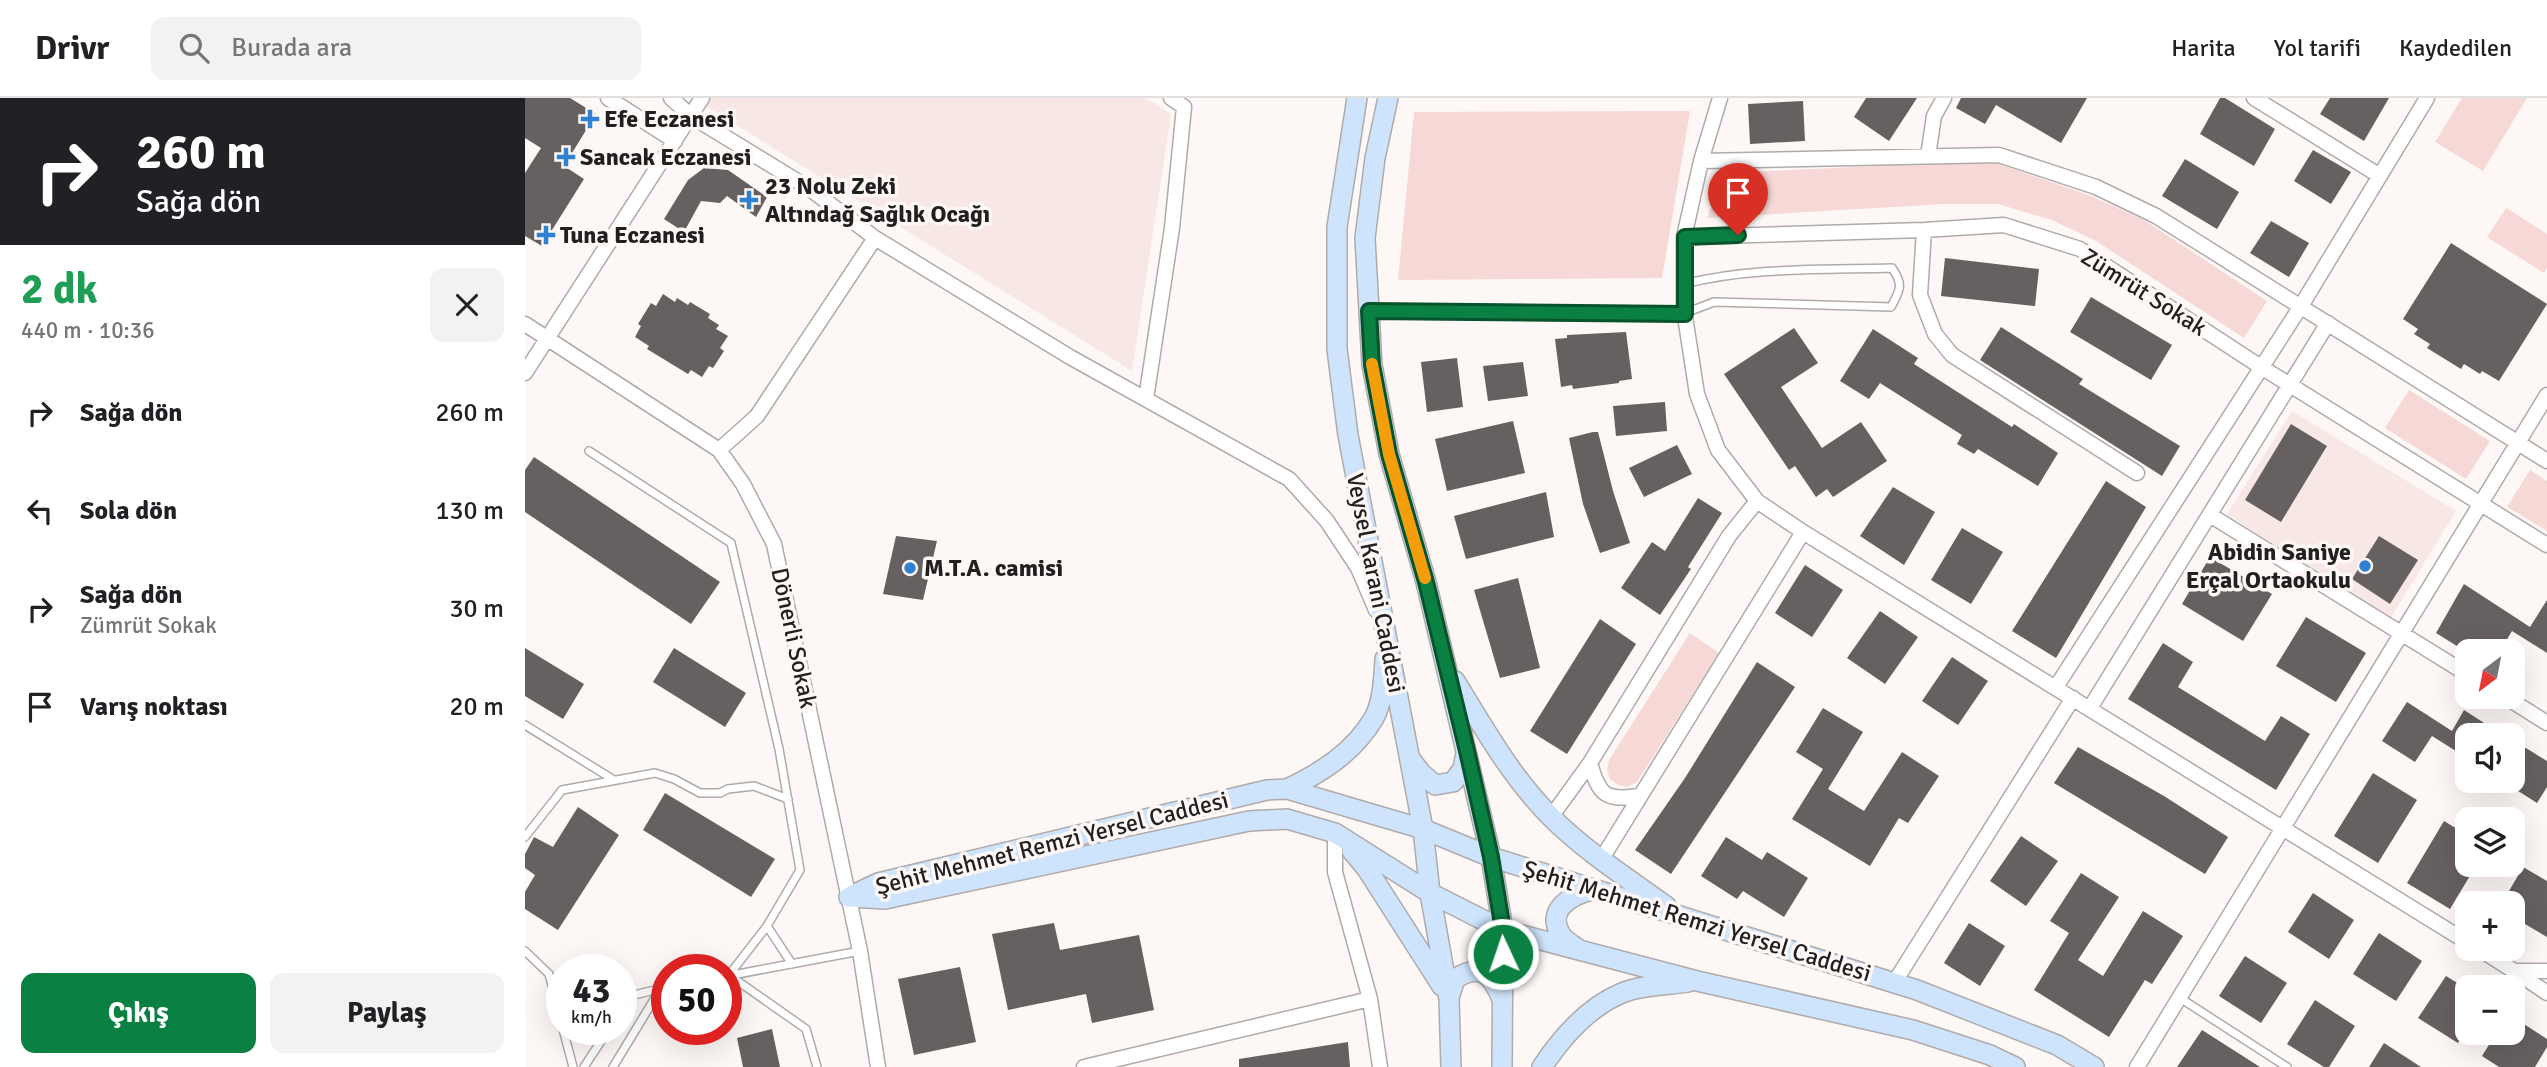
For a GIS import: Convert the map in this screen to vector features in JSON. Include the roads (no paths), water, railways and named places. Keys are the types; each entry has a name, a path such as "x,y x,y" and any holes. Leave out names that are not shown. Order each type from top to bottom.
{"main road":[{"name":"Veysel Karani Caddesi","path":"1357,98 1337,227 1337,349 1348,435 1423,829 1430,893 1449,999 1451,1067"},
{"name":"Veysel Karani Caddesi","path":"1388,98 1375,158 1365,238 1372,365 1389,454 1426,582 1491,857 1503,930 1502,1067"},
{"path":"1287,789 1323,772 1347,752 1375,716 1383,680 1387,637"},
{"path":"1445,664 1504,762 1551,817 1601,860 1678,915"},
{"path":"1409,756 1421,774 1435,785 1453,782 1463,769 1467,751"},
{"name":"Şehit Mehmet Remzi Yersel Caddesi","path":"849,897 878,883 1267,790 1287,789 1423,829 1491,857 1592,890 1894,983 2057,1045 2094,1067"},
{"name":"Şehit Mehmet Remzi Yersel Caddesi","path":"849,897 885,899 1249,821 1287,819 1335,833 1430,893 1503,930 1697,981 1913,1030 1990,1055 2015,1067"},
{"path":"1335,833 1367,869 1449,999"},
{"path":"1580,950 1562,936 1556,920 1560,905 1574,894 1592,890"},
{"path":"1449,999 1455,979 1467,971 1482,971 1495,983 1503,1000"},
{"path":"1542,1067 1557,1045 1587,1014 1624,992 1697,981"}],"street":[{"path":"608,98 675,141"},
{"path":"671,98 691,116 810,189 875,238 1070,357 1289,479 1327,522 1357,568 1387,637"},
{"path":"525,373 702,98"},
{"path":"1146,399 1172,228 1184,107 1171,98"},
{"path":"1720,98 1701,161 1685,237 1685,314 1697,394 1718,450 1757,501 2455,935"},
{"path":"1928,156 1934,116 1944,98"},
{"path":"2253,98 2380,176"},
{"path":"2056,687 2301,306 2427,98"},
{"path":"1701,161 1999,155 2096,187 2156,216 2547,461"},
{"name":"Zümrüt Sokak","path":"1685,237 2004,225 2080,249 2261,367 2547,545"},
{"path":"1924,230 1920,295 1935,334 1952,355 2137,473"},
{"path":"719,450 757,416 875,238"},
{"path":"1369,311 1685,314"},
{"path":"2090,708 2328,323"},
{"name":"Dönerli Sokak","path":"525,324 719,450 743,484 774,544 860,951 878,1067"},
{"path":"2137,1067 2547,395"},
{"path":"1551,817 1590,763 1729,536 1757,501"},
{"path":"2210,515 2455,667"},
{"path":"1601,860 1803,532"},
{"path":"1894,983 2073,698"},
{"path":"2525,709 2547,723"},
{"path":"1590,763 1596,785 1605,796 1618,799 1639,796"},
{"path":"1335,833 1335,872 1370,999 1380,1067"},
{"path":"2498,961 2547,993"},
{"path":"2514,971 2547,971"},
{"path":"1084,1067 1114,1064 1370,999"}],"lane":[{"path":"1684,284 1706,278 1771,271 1892,268 1900,279 1899,293 1891,307 1714,302 1685,314"},
{"path":"589,451 731,543 779,748 800,870 767,926 742,958"},
{"path":"525,725 614,780"},
{"path":"525,837 562,790 655,773 674,779 700,793 720,793 728,789 754,786 787,799"},
{"path":"767,926 792,964"},
{"path":"525,951 546,971"},
{"path":"742,973 860,951"},
{"path":"742,986 806,1029 817,1067"},
{"path":"2180,998 2287,1067"},
{"path":"613,1067 651,1007"},
{"path":"567,1045 573,1067"},
{"path":"585,1067 599,1045"}],"place":[{"name":"Efe Eczanesi","path":"590,119"},
{"name":"Sancak Eczanesi","path":"566,157"},
{"name":"23 Nolu Zeki Altındağ Sağlık Ocağı","path":"749,200"},
{"name":"Tuna Eczanesi","path":"546,235"},
{"name":"Abidin Saniye Erçal Ortaokulu","path":"2365,566"},
{"name":"M.T.A. camisi","path":"910,568"}]}
